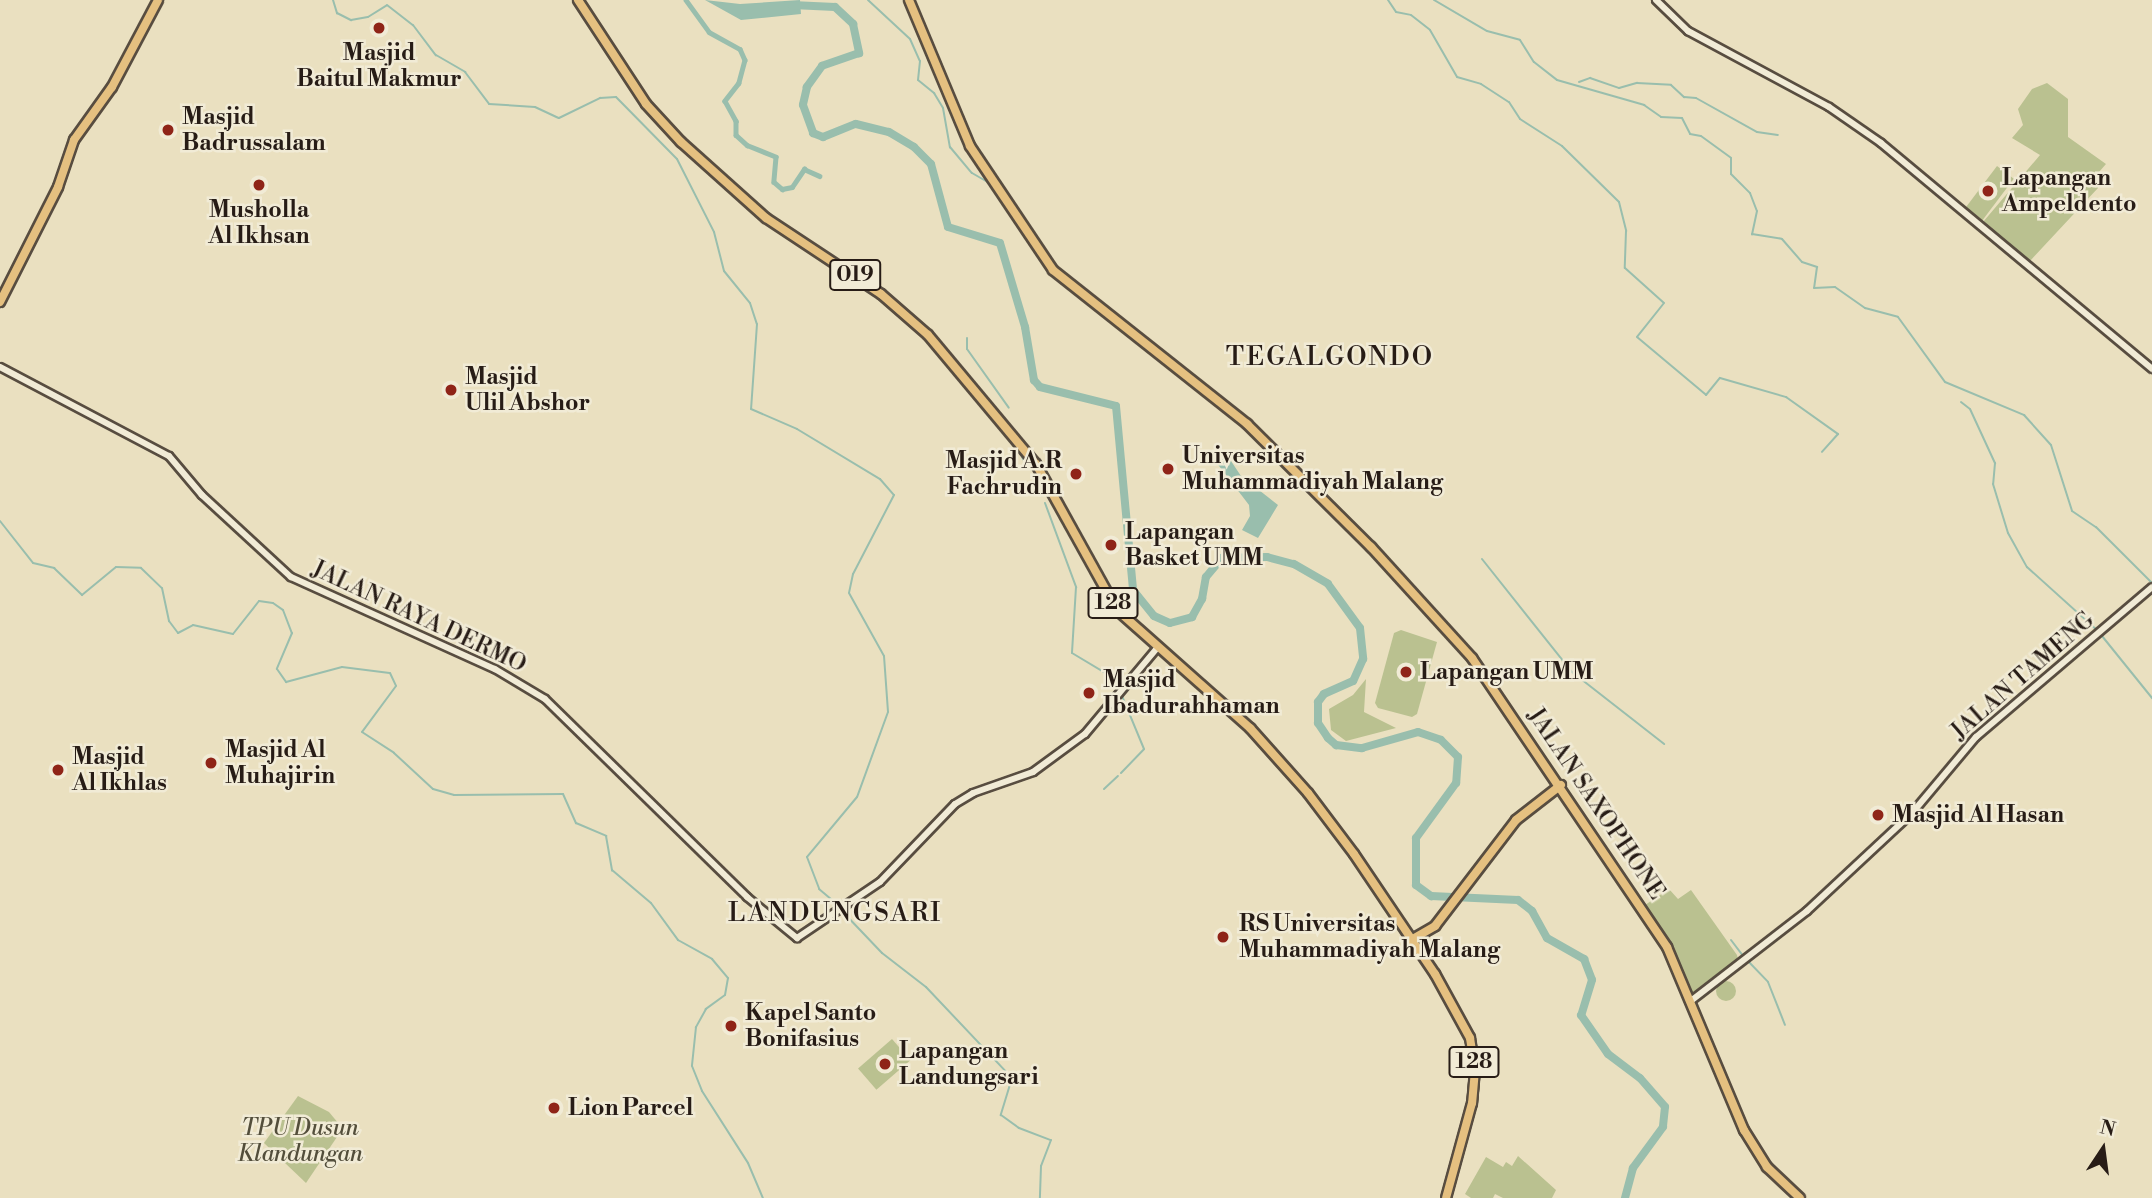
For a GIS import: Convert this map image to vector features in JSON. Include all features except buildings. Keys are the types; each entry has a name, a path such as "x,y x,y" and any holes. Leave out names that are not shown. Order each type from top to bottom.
{"main road":[{"path":"0,302 58,187 74,140 112,87 158,0"},
{"name":"019","path":"578,0 640,96 681,142 766,218 904,312 957,369"},
{"name":"JALAN SAXOPHONE","path":"909,0 938,72 990,182 1021,220 1060,277 1239,416 1371,547 1463,646 1663,940 1692,1000 1744,1130 1767,1167 1800,1198"},
{"name":"128","path":"957,369 1017,440 1046,481 1118,610 1250,728 1308,793 1411,940 1463,1021 1474,1058 1469,1125 1446,1198"},
{"path":"1411,940 1437,925 1522,813 1560,785"}],"street":[{"path":"1656,0 1688,31 1829,107 1881,143 2152,369"},
{"name":"JALAN RAYA DERMO","path":"0,367 169,456 202,495 292,577 526,685 580,730 747,897 797,939 880,882 955,804 973,793 1025,776 1053,759 1104,716 1158,647"},
{"name":"JALAN TAMENG","path":"1692,1000 1768,945 1937,786 1976,737 2152,587"}],"green space":[{"path":"2047,83 2068,99 2068,137 2106,164 2099,172 2098,188 2029,262 1983,222 2040,155 2012,138 2023,125 2018,109 2032,89"},
{"name":"Lapangan Ampeldento","path":"1997,166 2014,179 1982,220 1966,208"},
{"name":"Lapangan UMM","path":"1401,630 1437,642 1417,714 1412,717 1378,708 1375,703 1394,633"},
{"path":"1366,679 1364,712 1396,728 1346,741 1331,730 1329,709 1353,695"},
{"path":"1669,889 1678,899 1691,890 1737,955 1739,964 1693,996 1645,905"},
{"path":"1722,981 1730,981 1736,991 1730,1001 1722,1001 1716,995 1716,987"},
{"name":"Lapangan Landungsari","path":"892,1039 910,1060 876,1090 858,1069"},
{"name":"TPU Dusun Klandungan","path":"298,1096 329,1112 339,1124 339,1134 306,1183 264,1143"},
{"path":"1518,1156 1556,1190 1552,1198 1503,1198 1495,1194 1493,1198 1471,1198 1465,1194 1486,1157 1503,1167 1506,1162 1512,1166"}],"shaded area":[{"path":"705,0 740,4 800,0 801,14 741,20"},
{"path":"1227,455 1241,476 1278,505 1258,538 1242,530 1250,516 1249,505 1216,462"}],"waterway":[{"path":"333,0 337,13 351,20 368,17 387,5 413,25 436,55 465,72 489,104 535,107 559,118 600,98 616,97 677,159 714,232 724,271 750,303 757,324 751,409 797,429 880,479 894,495 853,574 849,593 884,656 888,712 857,797 807,857 819,889 839,906"},
{"path":"686,0 709,32 740,49 745,60 739,83 725,101 736,121 736,135 747,145 776,157 774,182 782,189 792,187 804,169 820,176"},
{"path":"868,0 910,39 920,61 918,80 934,93 943,108 950,147 972,173 989,183"},
{"path":"1388,0 1396,12 1411,15 1430,30 1457,77 1481,84 1509,102 1520,119 1562,146 1619,202 1626,231 1625,268 1664,303 1637,337 1706,395 1720,378 1786,397 1838,434 1822,452"},
{"path":"1434,0 1487,31 1520,40 1534,62 1557,80 1644,105 1661,117 1682,118 1690,134 1701,136 1731,158 1731,174 1750,193 1757,211 1752,234 1782,239 1802,262 1817,267 1814,288 1835,287 1865,308 1898,317 1945,382 2024,415 2051,445 2072,511 2096,527 2152,583"},
{"path":"792,5 835,7 853,24 859,53 822,66 807,87 803,105 813,133 823,137 856,124 889,132 914,147 931,164 948,227 1000,243 1025,327 1034,380 1040,387 1116,406 1133,590 1154,616 1170,623 1192,617 1202,599 1206,577 1222,558 1267,557 1294,564 1328,584 1360,628 1363,659 1353,681 1324,694 1318,702 1318,723 1328,738 1336,745 1362,748 1418,732 1441,740 1458,757 1456,783 1416,838 1416,885 1431,896 1518,900 1532,911 1547,938 1584,959 1592,980 1581,1015 1608,1054 1640,1078 1665,1107 1663,1127 1633,1168 1625,1198"},
{"path":"1579,82 1590,78 1619,88 1637,83 1671,85 1684,97 1696,98 1757,132 1778,135"},
{"path":"967,338 967,349 1009,408"},
{"path":"1961,402 1970,409 1995,463 1993,484 2008,533 2027,567 2097,630"},
{"path":"1015,443 1028,469"},
{"path":"1037,488 1042,496"},
{"path":"1045,503 1076,587 1072,653 1112,677 1120,690"},
{"path":"0,521 33,563 54,568 82,595 116,567 141,568 162,588 169,621 178,633 193,625 233,634 259,601 273,603 283,610 292,633 277,669 286,682 342,667 390,673 396,686 362,732 394,753 433,789 454,795 563,794 576,823 606,836 612,870 651,903 678,940 712,959 728,978 725,995 706,1009 696,1027 692,1066 702,1091 748,1163 763,1198"},
{"path":"1482,559 1572,672 1664,744"},
{"path":"2102,636 2152,698"},
{"path":"1121,773 1144,749 1122,696"},
{"path":"1104,789 1118,776"},
{"path":"842,911 882,953 926,987 1012,1078 1001,1115 1019,1128 1051,1140 1041,1166 1040,1198"},
{"path":"1731,940 1743,956"},
{"path":"1747,960 1768,982 1785,1025"}],"place":[{"name":"Masjid Baitul Makmur","path":"379,28"},
{"name":"Masjid Badrussalam","path":"168,130"},
{"name":"Musholla Al Ikhsan","path":"259,185"},
{"name":"Lapangan Ampeldento","path":"1988,191"},
{"name":"Masjid Ulil Abshor","path":"451,390"},
{"name":"Universitas Muhammadiyah Malang","path":"1168,469"},
{"name":"Masjid A.R Fachrudin","path":"1076,474"},
{"name":"Lapangan Basket UMM","path":"1111,545"},
{"name":"Lapangan UMM","path":"1406,672"},
{"name":"Masjid Ibadurahhaman","path":"1089,693"},
{"name":"Masjid Al Muhajirin","path":"211,763"},
{"name":"Masjid Al Ikhlas","path":"58,770"},
{"name":"Masjid Al Hasan","path":"1878,815"},
{"name":"RS Universitas Muhammadiyah Malang","path":"1223,937"},
{"name":"Kapel Santo Bonifasius","path":"731,1026"},
{"name":"Lapangan Landungsari","path":"885,1064"},
{"name":"Lion Parcel","path":"554,1108"}],"district":[{"name":"TEGALGONDO","path":"1330,358"},
{"name":"LANDUNGSARI","path":"835,914"}]}
